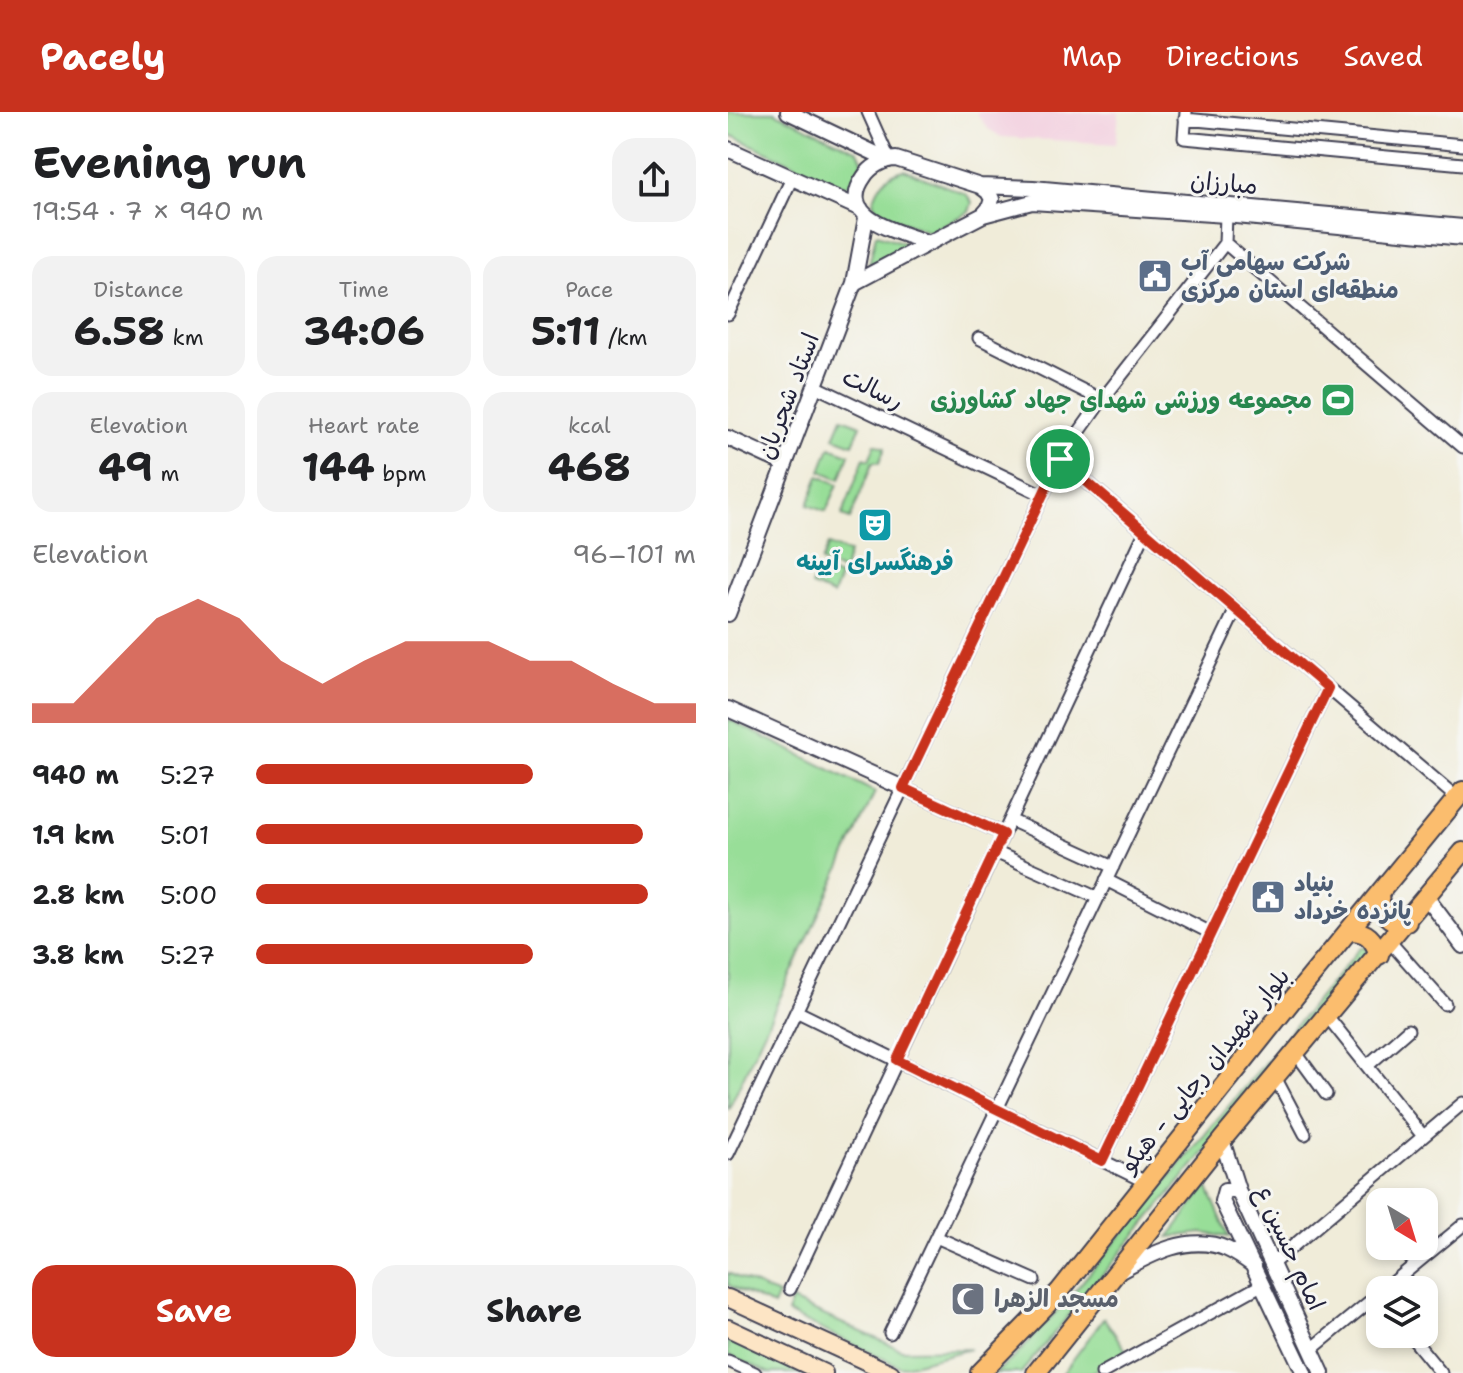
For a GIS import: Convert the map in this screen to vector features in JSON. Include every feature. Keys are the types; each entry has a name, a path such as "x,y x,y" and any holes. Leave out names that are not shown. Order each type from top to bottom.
{"main road":[{"name":"بلوار شهیدان رجایی - هپکو","path":"980,1373 1059,1292 1460,795"},
{"path":"1036,1373 1222,1140 1463,852"},
{"path":"1379,896 1380,908 1387,917 1398,923 1407,922"},
{"path":"1350,931 1369,935 1385,948"},
{"path":"728,1298 886,1372"},
{"path":"728,1328 824,1373"}],"street":[{"path":"788,112 889,160"},
{"path":"872,113 889,160"},
{"path":"1463,145 1185,116 1184,138 1463,164"},
{"path":"728,149 929,243"},
{"name":"مبارزان","path":"889,160 980,186 1033,188 1463,227"},
{"name":"استاد شجریان","path":"728,614 854,283 863,214 857,200 858,187 864,175 889,160"},
{"path":"728,314 792,178"},
{"path":"980,186 992,199 983,215"},
{"name":"مبارزان","path":"854,283 983,215 1032,202 1226,215 1463,238"},
{"path":"728,1154 1060,459 1102,400 1225,243 1226,215"},
{"path":"1225,243 1463,447"},
{"path":"979,338 1102,400"},
{"name":"رسالت","path":"815,386 1043,495"},
{"path":"728,438 785,464"},
{"path":"1060,459 1328,688 1460,795"},
{"path":"790,1289 1145,532"},
{"path":"890,1333 1236,609"},
{"path":"1102,1161 1328,688"},
{"path":"728,709 1003,834"},
{"path":"1010,820 1113,867"},
{"path":"995,852 1098,898"},
{"path":"1106,880 1211,933"},
{"path":"1427,898 1463,946"},
{"path":"1385,948 1445,1004"},
{"path":"796,1011 1146,1182"},
{"path":"1327,1016 1423,1136"},
{"path":"1367,1066 1408,1030"},
{"path":"1296,1053 1326,1094"},
{"path":"1275,1077 1305,1134"},
{"path":"1273,1263 1463,1103"},
{"name":"امام حسین ع","path":"1222,1140 1238,1190 1322,1373"},
{"path":"1238,1190 1225,1190 1222,1201 1255,1266"},
{"path":"1403,1276 1463,1225"},
{"path":"936,1237 1034,1280"},
{"name":"امام حسین ع","path":"1110,1277 1158,1251 1207,1244 1227,1249 1255,1266 1300,1371"},
{"path":"1102,1373 1263,1284"},
{"path":"1312,1349 1366,1306"},
{"path":"1419,1348 1436,1371"},
{"path":"728,1361 755,1373"}],"shaded area":[{"path":"976,112 1119,112 1116,144 1001,137 987,128"}],"green space":[{"path":"728,112 774,112 858,151 863,162 852,184 842,186 728,134"},
{"path":"904,170 966,194 972,202 969,212 929,232 879,213 873,202 880,185"},
{"path":"877,234 907,244 869,265"},
{"path":"842,418 861,425 853,444 834,437"},
{"path":"875,444 885,448 879,463 873,462 850,519 842,516 864,458 869,460"},
{"path":"830,447 849,454 840,479 821,471"},
{"path":"819,476 838,484 826,512 808,505"},
{"path":"828,545 849,553 843,571 821,562"},
{"path":"818,569 840,577 833,595 811,586"},
{"path":"728,719 875,792 728,1110"},
{"path":"1360,948 1366,948 1368,955 1021,1373 995,1373 1015,1357 1068,1299"},
{"path":"1207,1186 1229,1237 1202,1233 1169,1237"},
{"path":"728,1273 778,1295 773,1306 728,1285"},
{"path":"792,1301 902,1350 970,1349 901,1367 787,1313"},
{"path":"1104,1318 1127,1352 1090,1373 1063,1373"},
{"path":"728,1338 802,1373 769,1373 728,1355"}],"place":[{"name":"شرکت سهامی آب منطقه‌ای استان مرکزی","path":"1155,276"},
{"name":"مجموعه ورزشی شهدای جهاد کشاورزی","path":"1338,400"},
{"name":"فرهنگسرای آیینه","path":"875,525"},
{"name":"بنیاد پانزده خرداد","path":"1268,897"},
{"name":"مسجد الزهرا","path":"968,1299"}],"route":[{"path":"1060,459 1328,688 1102,1161 897,1060 1003,834 903,788 1060,459"}]}
